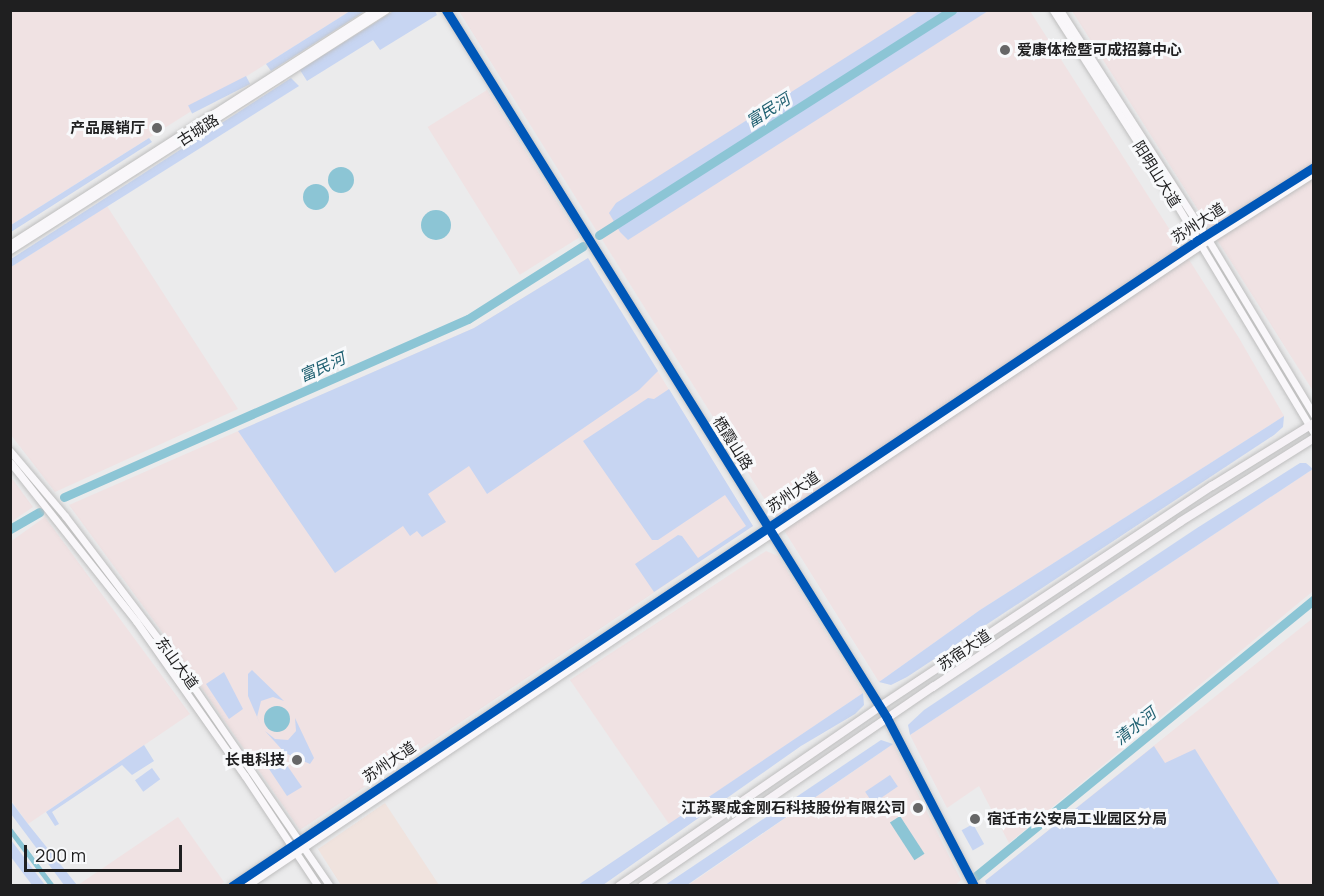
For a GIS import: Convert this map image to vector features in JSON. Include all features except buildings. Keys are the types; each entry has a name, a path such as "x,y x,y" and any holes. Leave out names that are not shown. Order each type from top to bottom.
{"main road":[{"name":"苏宿大道","path":"619,885 879,707 1212,486 1312,427"},
{"name":"苏宿大道","path":"642,885 1180,522 1314,438"}],"street":[{"name":"古城路","path":"10,244 375,10"},
{"name":"古城路","path":"10,250 386,10"},
{"name":"栖霞山路","path":"445,10 887,718 974,885"},
{"name":"阳明山大道","path":"1053,10 1200,243 1312,427"},
{"name":"阳明山大道","path":"1060,10 1207,238 1314,415"},
{"name":"苏州大道","path":"302,843 772,535 1314,166"},
{"name":"苏州大道","path":"1207,238 1314,173"},
{"name":"苏州大道","path":"246,885 302,843 768,527 1200,243"},
{"name":"东山大道","path":"10,451 65,516 184,673 330,885"},
{"name":"东山大道","path":"10,462 136,621 318,885"},
{"name":"苏州大道","path":"232,885 294,849"}],"shaded area":[{"path":"395,10 435,11 437,15 380,50 373,40 307,81 300,70"},
{"path":"11,11 350,11 11,225"},
{"path":"350,11 365,11 271,71 266,64"},
{"path":"459,11 1030,11 1239,338 1284,416 980,610 879,682"},
{"path":"919,11 988,11 628,240 620,232 609,213 616,203"},
{"path":"1072,11 1313,11 1313,391"},
{"path":"246,76 250,84 192,114 188,106"},
{"path":"291,78 299,86 11,267 11,259"},
{"path":"487,90 579,238 520,275 428,127"},
{"path":"149,138 152,142 11,232 11,225"},
{"path":"341,167 350,171 354,180 350,189 341,193 332,189 328,180 332,171"},
{"path":"316,184 325,188 329,197 325,206 316,210 307,206 303,197 307,188"},
{"path":"107,206 238,409 55,492 11,435 11,267"},
{"path":"436,210 447,214 451,225 447,236 436,240 425,236 421,225 425,214"},
{"path":"588,258 753,526 300,830 184,662 69,505 474,328"},
{"path":"588,258 658,371 639,390 487,494 469,466 428,494 446,522 422,537 417,531 410,536 403,526 335,573 238,431 474,328"},
{"path":"669,389 753,526 654,592 635,564 678,535 682,536 698,558 746,526 725,495 658,540 652,540 583,441 648,398 654,399"},
{"path":"1284,416 1283,427 1274,435 907,677 891,685 879,682 980,610"},
{"path":"1300,463 1306,463 1313,469 910,735 908,725 924,710 1197,528"},
{"path":"1313,469 1313,591 1009,843 979,786 947,808 910,735"},
{"path":"11,477 33,507 10,522"},
{"path":"45,517 190,714 28,824 11,800 10,542"},
{"path":"766,551 778,556 863,693 669,824 570,680"},
{"path":"1313,618 1313,885 987,886 985,881"},
{"path":"252,670 284,701 273,697 261,701 257,717 248,696 248,674"},
{"path":"224,672 243,709 229,719 206,684"},
{"path":"863,693 864,705 855,714 801,746 603,885 578,885"},
{"path":"277,706 286,710 290,719 286,728 277,732 268,728 264,719 268,710"},
{"path":"295,718 314,758 310,764 285,753 265,731 275,739 288,740 296,731"},
{"path":"881,740 893,744 687,885 665,885"},
{"path":"893,744 961,880 954,886 687,886"},
{"path":"144,745 154,761 132,775 122,765 52,812 59,824 55,826 46,812"},
{"path":"1154,746 1165,763 1195,749 1280,885 987,885 985,881"},
{"path":"275,752 302,787 287,796 263,760"},
{"path":"152,768 160,779 143,792 135,780"},
{"path":"890,775 898,787 873,803 865,792"},
{"path":"10,800 77,885 64,885 11,814"},
{"path":"385,803 439,885 341,885 318,849"},
{"path":"900,816 925,854 914,860 890,823"},
{"path":"178,817 224,882 219,886 78,885"},
{"path":"973,824 984,844 973,850 962,830"},
{"path":"11,840 45,885 32,885 11,857"}],"waterway":[{"name":"富民河","path":"599,235 952,10"},
{"name":"富民河","path":"64,497 468,319 583,246"},
{"name":"富民河","path":"10,529 40,512"},
{"name":"清水河","path":"976,876 1314,599"},
{"path":"10,830 52,886"}],"cycle path":[{"path":"446,10 887,718 974,886"},
{"path":"232,886 1198,240 1314,167"}],"place":[{"name":"爱康体检暨可成招募中心","path":"1005,50"},
{"name":"产品展销厅","path":"157,128"},
{"name":"长电科技","path":"297,760"},
{"name":"江苏聚成金刚石科技股份有限公司","path":"918,808"},
{"name":"宿迁市公安局工业园区分局","path":"975,819"}]}
